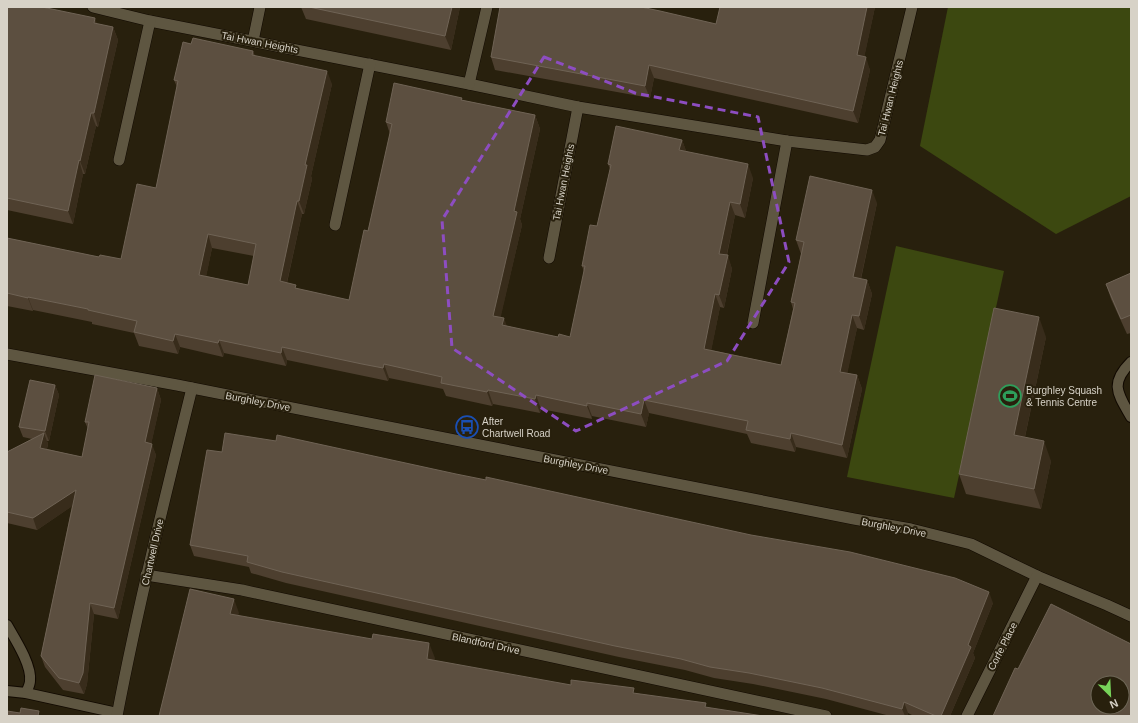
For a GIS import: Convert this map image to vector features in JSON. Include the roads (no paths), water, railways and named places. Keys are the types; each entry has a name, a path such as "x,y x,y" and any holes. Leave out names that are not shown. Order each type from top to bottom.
{"street":[{"name":"Tai Hwan Heights","path":"93,7 150,21 578,107 787,141 867,150 875,147 880,140 912,7"},
{"path":"253,41 260,7"},
{"path":"469,84 487,7"},
{"path":"119,160 150,21"},
{"path":"335,225 370,64"},
{"name":"Tai Hwan Heights","path":"549,258 578,107"},
{"path":"753,323 787,141"},
{"name":"Burghley Drive","path":"7,354 192,388 846,518 911,529 971,544 1037,576 1131,616"},
{"name":"Chartwell Drive","path":"117,715 146,575 192,388"},
{"name":"Blandford Drive","path":"146,575 242,590 826,716"},
{"name":"Corfe Place","path":"967,716 1037,576"}],"lane":[{"path":"1131,362 1119,376 1118,393 1131,417"},
{"path":"7,625 22,652 29,671 30,682 26,694"},
{"path":"7,691 117,715"}],"place":[{"name":"Burghley Squash & Tennis Centre","path":"1010,396"},
{"name":"After Chartwell Road","path":"467,427"}]}
